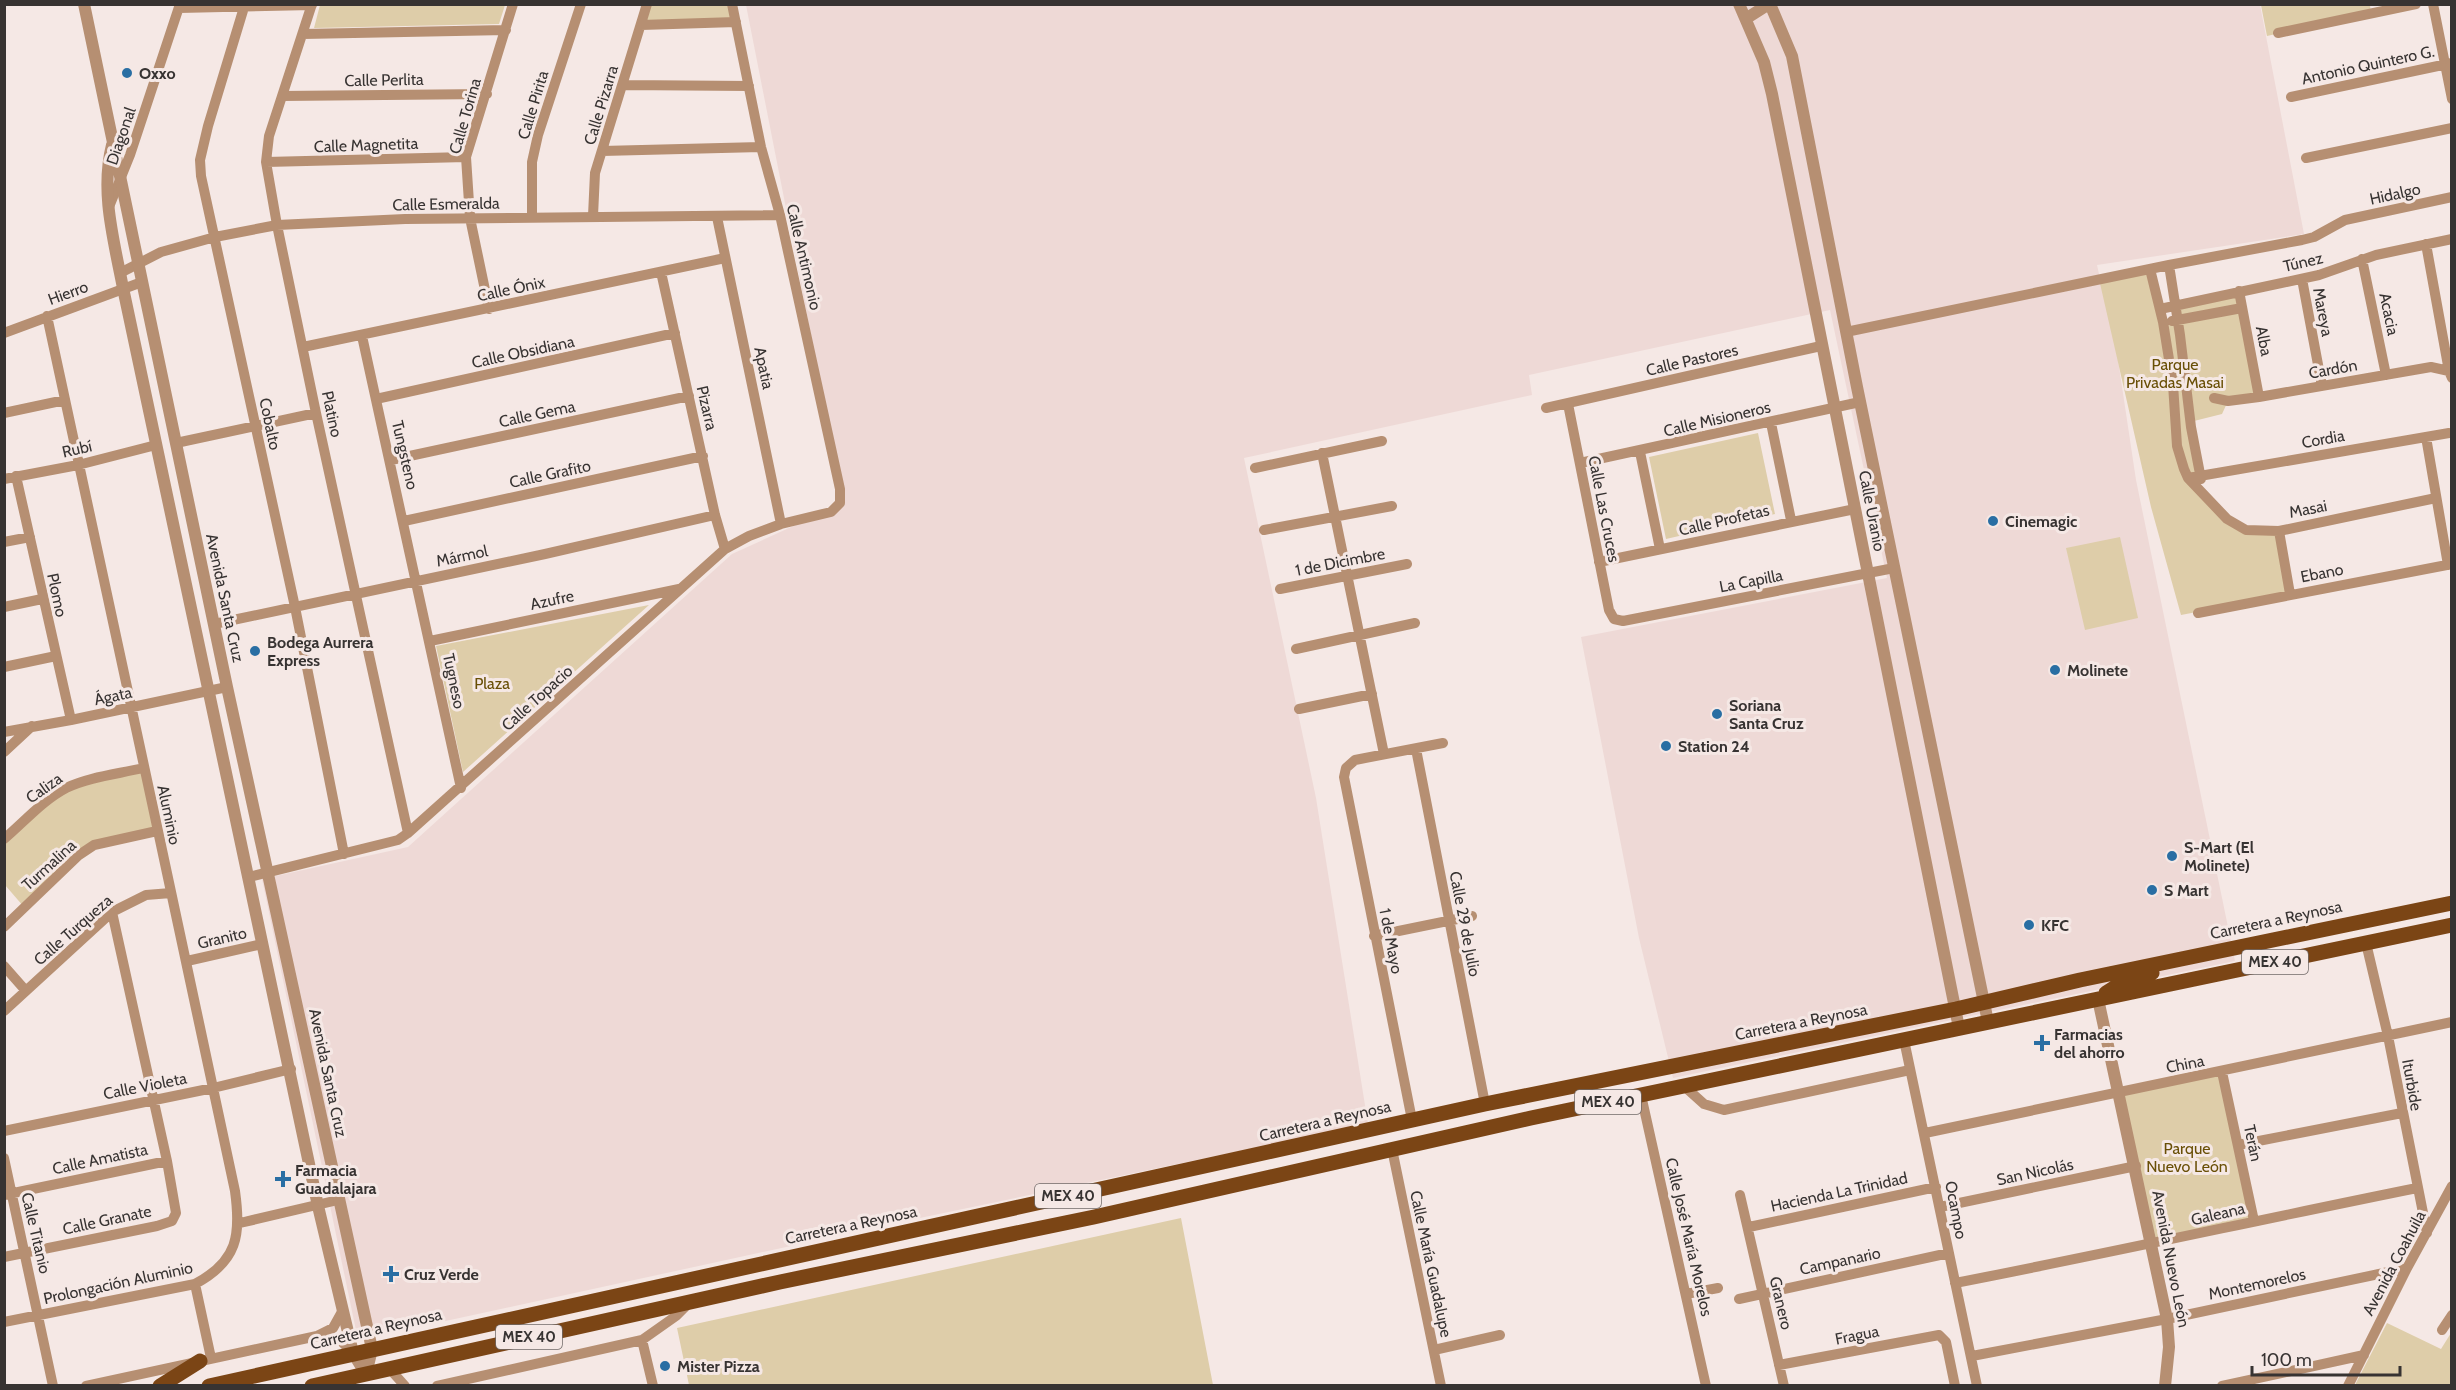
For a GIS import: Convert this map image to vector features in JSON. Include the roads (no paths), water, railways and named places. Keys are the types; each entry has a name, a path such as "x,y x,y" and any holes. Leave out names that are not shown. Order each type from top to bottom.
{"main road":[{"name":"Carretera a Reynosa","path":"209,1386 1485,1104 1956,1009 2178,959 2451,903"},
{"name":"MEX 40","path":"312,1386 691,1301 1094,1216 1531,1118 2451,925"},
{"path":"2034,991 2081,993 2098,999 2117,986 2155,972 2178,959"},
{"path":"1775,1068 1812,1053 1825,1036"},
{"path":"1510,1099 1504,1111 1506,1117 1531,1118"},
{"path":"1411,1145 1448,1125 1466,1109"},
{"path":"1343,1160 1400,1139 1408,1131 1412,1120"},
{"path":"863,1241 867,1264"},
{"path":"160,1386 206,1359"}],"street":[{"name":"Avenida Santa Cruz","path":"84,4 112,145 109,207 123,288 262,944 291,1069 318,1206 353,1353 366,1374"},
{"name":"Calle Torina","path":"489,309 470,218 466,157 513,4"},
{"name":"Calle Pirita","path":"532,218 532,162 538,135 581,4"},
{"name":"Calle Pizarra","path":"593,216 595,173 647,4"},
{"name":"Calle Antimonio","path":"732,4 761,147 780,215 840,489 840,503 831,512"},
{"name":"Calle Uranio","path":"1739,4 1747,18 1764,62 1772,94 1959,1028"},
{"path":"1747,18 1770,4"},
{"name":"Calle Uranio","path":"1770,4 1792,56 1860,402 1988,1022"},
{"path":"2278,33 2371,9 2416,4"},
{"path":"2433,4 2448,63 2451,99"},
{"path":"179,6 312,5"},
{"name":"Platino","path":"312,5 269,136 266,162 316,413 408,833"},
{"name":"Diagonal","path":"109,207 121,181 179,6"},
{"name":"Cobalto","path":"245,6 208,126 200,160 201,176 295,607 344,854"},
{"path":"641,25 736,22"},
{"path":"303,34 506,30"},
{"name":"Antonio Quintero G.","path":"2291,97 2448,63"},
{"path":"622,85 748,86"},
{"name":"Calle Perlita","path":"282,96 487,94"},
{"path":"2306,159 2451,128"},
{"path":"602,151 761,147"},
{"path":"113,160 130,155"},
{"name":"Calle Magnetita","path":"266,162 466,157"},
{"name":"Avenida Santa Cruz","path":"113,160 121,181 139,263 227,687 372,1349 366,1374"},
{"name":"Hidalgo","path":"1846,332 2302,240 2314,237 2345,220 2451,197"},
{"name":"Calle Esmeralda","path":"120,273 161,252 215,237 277,225 470,218 593,216 717,218 780,215"},
{"name":"Apatia","path":"717,218 781,524"},
{"name":"Túnez","path":"2160,309 2302,279 2340,269 2362,259 2451,239"},
{"path":"2426,244 2450,375"},
{"name":"Calle Ónix","path":"303,347 725,258"},
{"name":"Acacia","path":"2362,259 2386,375"},
{"path":"2169,265 2190,422 2202,475 2199,491"},
{"name":"Masai","path":"2150,269 2163,322 2173,384 2177,446 2187,478 2227,519 2246,530 2279,531 2436,498"},
{"name":"Pizarra","path":"661,272 715,515 725,549"},
{"name":"Mareya","path":"2302,279 2322,386"},
{"name":"Hierro","path":"4,333 142,282"},
{"name":"Alba","path":"2239,291 2259,397"},
{"path":"2163,322 2242,308"},
{"name":"Aluminio","path":"47,316 143,768 187,961 240,1223"},
{"name":"Calle Obsidiana","path":"376,399 675,333"},
{"name":"Tungsteno","path":"362,336 391,460 415,581"},
{"name":"Calle Pastores","path":"1546,408 1821,346"},
{"name":"Cardón","path":"2214,398 2228,401 2259,397 2431,368 2450,375"},
{"name":"Calle Gema","path":"391,460 690,396"},
{"path":"4,413 65,400"},
{"name":"Calle Misioneros","path":"1580,463 1640,452 1860,402"},
{"name":"Calle Las Cruces","path":"1568,404 1609,610 1614,619"},
{"path":"176,443 316,413"},
{"path":"2175,424 2190,422"},
{"path":"1771,423 1791,520"},
{"name":"Cordia","path":"2187,478 2449,433"},
{"path":"2426,437 2450,564"},
{"path":"1254,468 1382,441"},
{"name":"Rubí","path":"4,479 78,465 156,445"},
{"path":"1640,452 1660,549"},
{"path":"1322,453 1384,754 1443,743"},
{"name":"Calle Grafito","path":"404,521 703,456"},
{"name":"Plomo","path":"16,477 71,720"},
{"path":"1264,530 1392,506"},
{"name":"Calle Profetas","path":"1599,561 1791,520 1855,509"},
{"name":"Calle Topacio","path":"249,877 398,840 461,788 725,549 749,536 781,524 831,512"},
{"name":"Mármol","path":"214,624 545,554 715,515"},
{"path":"2279,531 2290,594"},
{"path":"4,542 30,537"},
{"name":"1 de Dicimbre","path":"1280,590 1407,564"},
{"name":"Ebano","path":"2198,613 2450,564"},
{"name":"La Capilla","path":"1614,619 1623,621 1894,568"},
{"name":"Tugneso","path":"415,581 461,788"},
{"name":"Azufre","path":"430,641 680,589"},
{"path":"4,607 42,598"},
{"path":"1296,649 1415,623"},
{"path":"4,667 56,656"},
{"name":"Ágata","path":"4,732 227,687"},
{"path":"1299,710 1372,694"},
{"path":"4,752 32,726"},
{"name":"Calle 29 de Julio","path":"1416,749 1485,1104"},
{"name":"1 de Mayo","path":"1384,754 1355,760 1346,768 1344,777 1412,1120"},
{"name":"Caliza","path":"4,839 46,801 66,788 143,768"},
{"name":"Turmalina","path":"4,927 79,855 94,845 157,831"},
{"name":"Calle Turqueza","path":"4,1011 112,912 146,895 171,893"},
{"path":"112,912 167,1161"},
{"path":"1374,936 1472,916"},
{"name":"Granito","path":"187,961 262,944"},
{"name":"Iturbide","path":"2366,944 2388,1036 2427,1233"},
{"path":"4,966 26,991"},
{"name":"Avenida Nuevo León","path":"2098,999 2168,1319 2169,1347 2165,1386"},
{"name":"China","path":"1925,1133 2451,1022"},
{"name":"Ocampo","path":"1904,1040 1977,1386"},
{"name":"Calle Violeta","path":"4,1131 213,1088 291,1069"},
{"path":"1684,1086 1704,1104 1724,1110 1910,1070"},
{"name":"Terán","path":"2222,1072 2254,1221"},
{"name":"Calle José María Morelos","path":"1641,1095 1706,1386"},
{"path":"2238,1145 2402,1113"},
{"name":"Calle María Guadalupe","path":"1392,1149 1441,1386"},
{"name":"Calle Titanio","path":"4,1158 8,1194 26,1253 53,1386"},
{"name":"Calle Amatista","path":"8,1194 167,1161"},
{"name":"Calle Granate","path":"4,1257 157,1226 171,1221 176,1213 167,1161"},
{"name":"San Nicolás","path":"1940,1207 2136,1166"},
{"name":"Hacienda La Trinidad","path":"1749,1227 1936,1186"},
{"name":"Avenida Coahuila","path":"2349,1386 2407,1268 2451,1186"},
{"name":"Galeana","path":"1955,1283 2417,1188"},
{"name":"Granero","path":"1740,1195 1784,1386"},
{"path":"240,1223 338,1200"},
{"name":"Prolongación Aluminio","path":"4,1322 195,1284 220,1267 234,1242 240,1223"},
{"name":"Campanario","path":"1739,1299 1948,1253"},
{"name":"Montemorelos","path":"1972,1356 2168,1319 2407,1268"},
{"path":"195,1284 206,1359"},
{"path":"1686,1294 1718,1288"},
{"path":"437,1386 642,1340 676,1316 691,1301"},
{"path":"86,1386 317,1336 333,1328 343,1310"},
{"path":"2442,1330 2451,1315"},
{"path":"1434,1350 1500,1335"},
{"name":"Fragua","path":"1779,1365 1940,1335 1946,1342 1955,1386"},
{"path":"317,1336 340,1340 353,1353"},
{"path":"642,1340 653,1386"},
{"path":"2222,1386 2364,1354"},
{"path":"389,1368 406,1385"}],"place":[{"name":"Oxxo","path":"127,73"},
{"name":"Cinemagic","path":"1993,521"},
{"name":"Bodega Aurrera Express","path":"255,651"},
{"name":"Molinete","path":"2055,670"},
{"name":"Soriana Santa Cruz","path":"1717,714"},
{"name":"Station 24","path":"1666,746"},
{"name":"S-Mart (El Molinete)","path":"2172,856"},
{"name":"S Mart","path":"2152,890"},
{"name":"KFC","path":"2029,925"},
{"name":"Farmacias del ahorro","path":"2042,1043"},
{"name":"Farmacia Guadalajara","path":"283,1179"},
{"name":"Cruz Verde","path":"391,1274"},
{"name":"Mister Pizza","path":"665,1366"}],"park label":[{"name":"Parque Privadas Masai","path":"2175,373"},
{"name":"Plaza","path":"492,683"},
{"name":"Parque Nuevo León","path":"2187,1157"}]}
